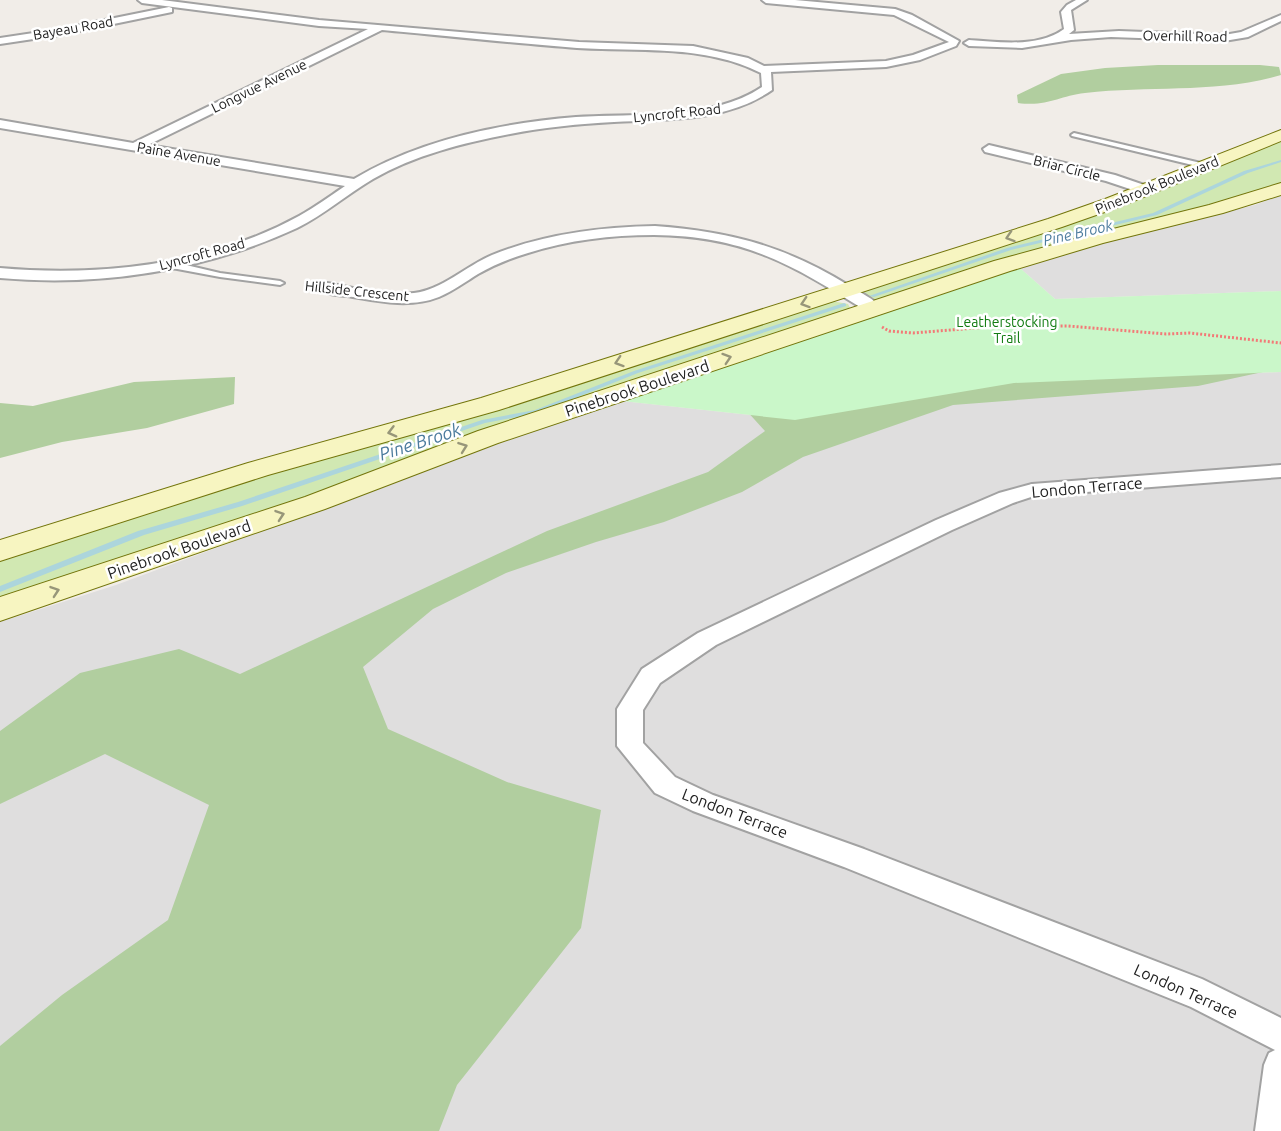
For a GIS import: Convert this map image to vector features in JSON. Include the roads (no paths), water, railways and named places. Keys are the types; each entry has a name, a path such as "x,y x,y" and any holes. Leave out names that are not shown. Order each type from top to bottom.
{"street":[{"path":"142,0 274,19 579,45 693,49 744,60 800,66"},
{"path":"766,0 884,10 909,17 954,43"},
{"path":"884,10 903,0"},
{"path":"1055,39 1067,32 1069,28 1064,16 1067,10 1083,0"},
{"name":"Bayeau Road","path":"146,13 162,3"},
{"name":"Bayeau Road","path":"0,41 60,32 146,13 188,7"},
{"name":"Overhill Road","path":"954,43 1021,44 1120,34 1190,38 1231,37 1252,32 1267,22 1281,18"},
{"name":"Overhill Road","path":"1067,22 1120,34"},
{"name":"Longvue Avenue","path":"136,146 382,27"},
{"path":"744,60 764,69 800,66 863,66 916,58 954,43"},
{"name":"Lyncroft Road","path":"0,273 77,276 172,263 279,231 316,213 358,184 385,169 433,149 484,135 560,123 721,110 748,101 768,88 768,79 764,69"},
{"name":"Paine Avenue","path":"0,124 358,184"},
{"name":"Pinebrook Boulevard","path":"0,551 277,463 490,404 1055,223 1281,135"},
{"name":"Briar Circle","path":"989,149 1110,178 1144,190"},
{"name":"Pinebrook Boulevard","path":"0,609 315,503 488,437 877,318 1034,256 1216,209 1281,189"},
{"name":"Hillside Crescent","path":"327,288 386,297 419,297 441,290 489,262 526,248 587,235 654,232 695,234 756,246 785,256 844,290 877,318"},
{"name":"London Terrace","path":"1281,471 1032,490 1006,498 944,525 707,639 651,676 630,709 630,746 665,785 703,803 865,862 1202,995 1281,1036"},
{"path":"1272,1131 1281,1065"}],"lane":[{"path":"1074,135 1205,166"},
{"path":"172,263 175,266 220,276 280,283"}],"waterway":[{"name":"Pine Brook","path":"872,296 1009,249 1155,214 1246,172 1281,161"},
{"name":"Pine Brook","path":"0,589 141,533 240,504 484,421 536,412 636,372 844,305"}],"park label":[{"name":"Leatherstocking Trail","path":"1007,330"}]}
